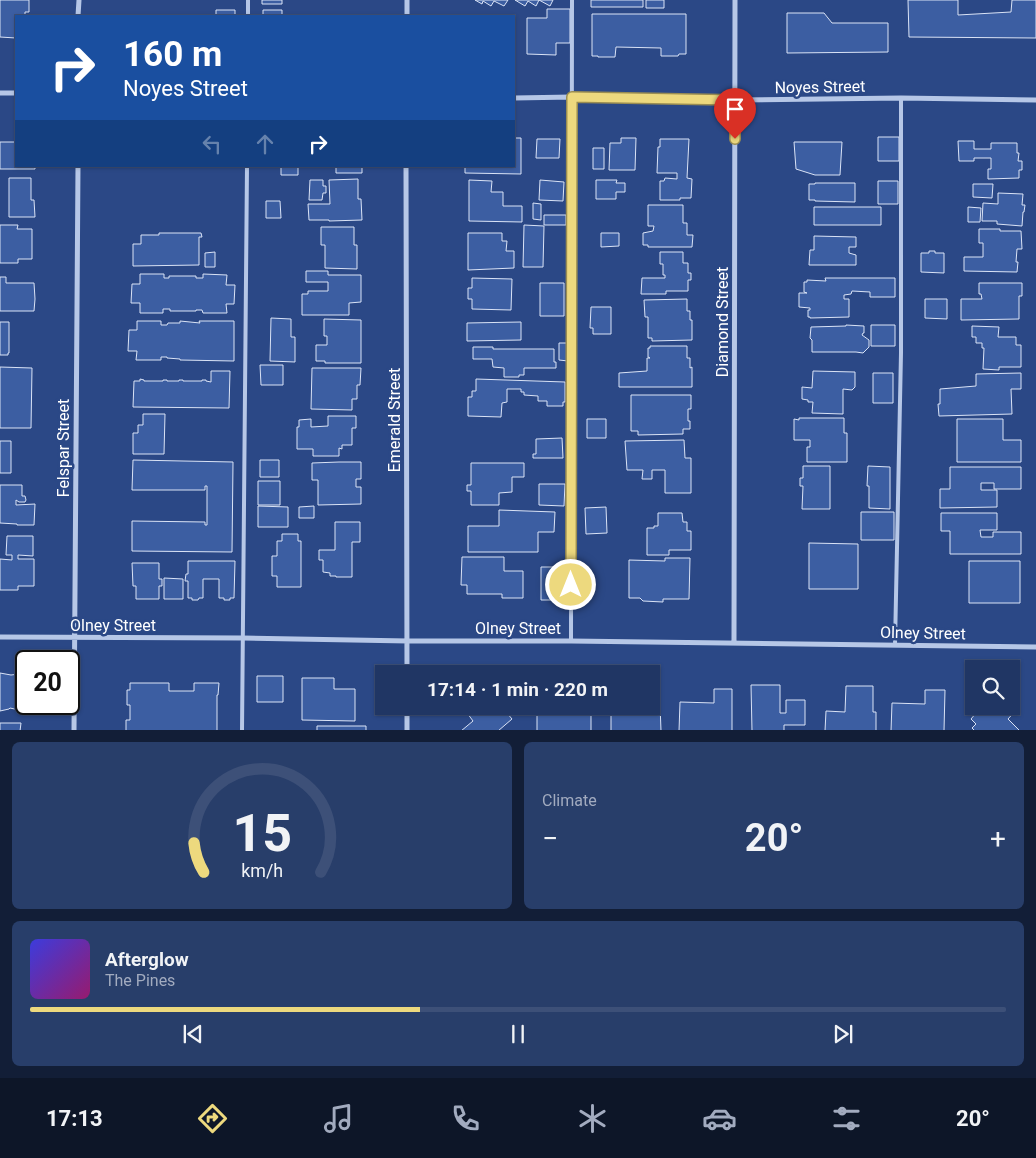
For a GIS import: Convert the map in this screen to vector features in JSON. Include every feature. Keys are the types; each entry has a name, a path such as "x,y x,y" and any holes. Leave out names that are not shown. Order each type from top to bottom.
{"street":[{"path":"78,0 78,15"},
{"path":"407,0 407,15"},
{"name":"Diamond Street","path":"734,643 735,0"},
{"path":"0,93 15,93"},
{"name":"Noyes Street","path":"515,98 1036,100"},
{"name":"Felspar Street","path":"74,730 78,167"},
{"name":"Emerald Street","path":"406,167 408,665"},
{"name":"Olney Street","path":"0,637 571,641 1036,647"},
{"path":"407,715 407,730"}],"lane":[{"path":"248,0 248,15"},
{"path":"571,641 572,0"},
{"path":"895,645 901,353 901,98"},
{"path":"242,730 247,167"}],"building":[{"path":"0,0 29,0 29,12 25,12 25,15 15,15 15,38 0,37"},
{"path":"262,0 282,0 282,4 262,4"},
{"path":"475,0 508,0 504,6 494,1 491,6 483,1 482,4"},
{"path":"515,0 539,0 536,6 528,1 525,6"},
{"path":"539,0 553,0 550,6"},
{"path":"591,0 643,0 643,7 591,7"},
{"path":"646,0 664,0 664,8 646,8"},
{"path":"908,0 958,0 958,15 1011,12 1012,0 1036,0 1036,38 909,37"},
{"path":"547,9 570,9 570,43 556,43 556,55 527,54 527,18 547,18"},
{"path":"216,10 235,10 235,15 216,15"},
{"path":"263,10 282,10 282,15 263,15"},
{"path":"787,13 824,13 832,23 888,23 888,52 787,53"},
{"path":"592,14 686,14 686,54 661,56 661,48 616,47 615,57 592,56"},
{"path":"878,137 899,137 899,161 878,161"},
{"path":"515,138 521,138 521,174 465,173 465,167 515,167"},
{"path":"621,138 636,138 635,170 609,170 610,143 621,143"},
{"path":"537,139 560,139 559,158 536,158"},
{"path":"660,139 689,139 687,178 692,179 691,198 660,200 660,181 664,181 665,178 677,179 677,173 657,173"},
{"path":"958,141 974,141 974,149 991,149 991,143 1017,143 1018,161 1022,161 1022,170 1019,170 1019,178 988,179 988,169 991,169 991,158 974,158 974,161 959,161"},
{"path":"0,142 15,142 15,167 35,167 35,169 0,169"},
{"path":"794,142 842,142 840,175 815,175 796,169"},
{"path":"593,148 604,148 604,169 593,169"},
{"path":"281,167 298,167 298,175 281,175"},
{"path":"336,167 362,167 362,173 336,173"},
{"path":"9,178 31,178 31,200 34,200 35,217 9,217"},
{"path":"358,179 358,199 361,199 362,220 309,220 308,204 330,204 329,180"},
{"path":"310,180 323,180 323,186 326,186 326,193 323,193 322,200 309,200"},
{"path":"469,180 492,181 491,192 503,192 503,206 522,206 522,222 469,221"},
{"path":"540,180 564,182 563,201 539,200"},
{"path":"596,180 617,180 616,183 625,183 625,192 616,192 616,199 596,199"},
{"path":"878,181 898,181 898,204 878,204"},
{"path":"855,183 855,202 809,200 809,184"},
{"path":"973,184 993,184 992,198 973,197"},
{"path":"998,193 1023,194 1022,205 1025,205 1022,226 997,224 997,221 982,221 983,203 998,204"},
{"path":"266,201 280,201 281,218 266,218"},
{"path":"533,203 541,204 541,220 533,219"},
{"path":"648,205 683,205 683,223 687,223 687,235 693,235 692,247 648,247 648,245 643,245 643,233 653,231 654,226 648,226"},
{"path":"814,207 881,207 881,225 814,225"},
{"path":"968,207 981,208 980,222 968,222"},
{"path":"544,215 566,215 566,225 544,225"},
{"path":"0,225 18,225 17,229 32,229 32,259 18,259 18,263 0,263"},
{"path":"524,225 544,226 543,267 523,267"},
{"path":"321,227 354,227 354,245 357,245 357,269 325,268 325,245 321,245"},
{"path":"979,229 1021,231 1022,249 1017,249 1017,272 964,271 964,257 983,257 983,243 979,243"},
{"path":"159,233 201,233 202,237 199,237 199,265 133,266 133,244 141,244 141,235 159,235"},
{"path":"468,233 502,233 502,241 507,241 506,251 514,251 514,268 468,270"},
{"path":"601,233 619,233 619,246 601,247"},
{"path":"814,236 856,237 856,247 849,247 849,253 856,255 856,265 809,265 810,250 814,250"},
{"path":"929,251 944,253 944,273 921,272 921,253 929,253"},
{"path":"215,252 215,267 205,267 205,253"},
{"path":"660,252 683,252 683,263 688,263 688,273 691,273 691,280 688,280 688,291 666,291 666,294 641,294 642,278 665,278 665,275 663,275 663,264 660,264"},
{"path":"306,271 328,271 328,275 361,275 361,302 349,303 349,315 302,315 302,294 308,294 308,291 328,291 328,282 306,282"},
{"path":"140,274 164,274 164,278 169,278 169,276 196,276 196,278 203,278 203,274 227,275 226,285 235,285 234,304 226,304 227,313 203,313 202,310 170,311 170,309 163,309 163,313 140,313 140,303 131,303 132,284 140,284"},
{"path":"0,277 6,277 6,283 34,283 34,311 0,311"},
{"path":"472,278 512,279 511,310 472,309 472,299 468,299 468,288 472,288"},
{"path":"825,278 895,278 895,297 870,297 870,292 852,291 851,294 844,295 844,299 849,299 849,317 810,318 808,317 808,310 810,308 799,307 799,293 807,293 804,292 804,282 807,282 807,280 826,281"},
{"path":"540,283 564,283 564,316 540,316"},
{"path":"979,283 1022,283 1022,296 1019,296 1019,319 961,320 961,299 982,299 981,294 979,294"},
{"path":"687,299 687,311 690,311 690,320 692,320 692,340 652,341 652,338 648,338 648,317 645,317 644,300"},
{"path":"925,299 947,299 947,319 925,318"},
{"path":"591,307 611,307 611,334 593,334 593,328 590,328"},
{"path":"271,318 291,319 291,337 295,337 295,362 270,361"},
{"path":"324,319 361,320 361,363 325,363 325,361 316,361 316,345 327,345 327,336 324,336"},
{"path":"137,321 161,321 161,325 167,325 168,323 180,323 180,321 200,323 199,321 234,321 234,361 180,360 167,357 161,357 161,360 136,360 137,351 128,351 129,330 137,330"},
{"path":"0,322 9,322 8,355 0,355"},
{"path":"521,322 521,340 467,341 467,323"},
{"path":"871,325 895,325 895,346 871,346"},
{"path":"864,326 864,333 862,335 869,340 869,347 863,353 812,352 811,327"},
{"path":"972,326 999,327 998,337 1016,337 1016,345 1021,345 1021,367 999,367 999,370 983,369 984,348 982,348 982,343 976,343 976,337 972,337"},
{"path":"559,343 568,343 568,361 559,360"},
{"path":"650,346 687,346 687,358 690,358 690,368 692,367 692,387 619,387 619,373 647,371 647,358 650,358 648,357 648,348"},
{"path":"473,347 493,347 493,349 554,349 556,368 524,368 524,375 504,377 504,368 493,367 492,359 473,359"},
{"path":"260,365 283,365 283,385 261,385"},
{"path":"0,367 32,368 31,428 0,428"},
{"path":"312,368 361,368 360,385 357,385 357,399 352,399 352,410 311,409"},
{"path":"211,371 230,371 229,408 133,407 134,381 140,381 140,379 144,381 206,380 211,382"},
{"path":"813,371 855,372 855,387 852,390 843,389 843,414 812,413 813,402 802,399 802,387 812,388"},
{"path":"873,373 893,373 893,403 873,403"},
{"path":"1021,373 1021,389 1011,389 1012,414 939,416 940,389 976,386 976,374"},
{"path":"476,379 565,382 565,402 563,402 563,406 547,406 547,401 538,401 538,396 524,395 521,389 507,389 507,402 502,403 501,417 468,416 468,397 472,397 472,391 476,391"},
{"path":"631,395 691,395 691,409 688,409 690,429 683,429 683,434 638,435 638,431 631,431"},
{"path":"143,414 165,414 164,454 133,454 133,433 138,433 138,425 143,425"},
{"path":"328,416 356,416 356,428 352,428 352,445 342,445 342,449 339,448 339,456 313,456 313,449 297,449 297,427 299,427 299,420 311,419 311,427 328,426"},
{"path":"799,418 844,418 844,433 847,433 847,462 807,462 807,447 810,447 810,440 794,440 794,419 799,420"},
{"path":"587,419 606,419 606,438 587,438"},
{"path":"957,419 1003,419 1003,440 1021,440 1021,462 957,462"},
{"path":"562,438 563,458 533,458 533,454 536,454 536,439"},
{"path":"684,440 685,458 691,458 691,493 665,493 665,470 652,470 652,479 642,479 643,470 627,470 625,441"},
{"path":"0,441 11,441 11,473 0,473"},
{"path":"133,460 233,462 232,552 132,551 132,521 205,522 205,525 207,525 207,486 205,486 205,490 132,490"},
{"path":"260,460 279,460 279,477 260,477"},
{"path":"361,462 361,479 356,479 356,487 361,487 361,504 318,505 318,480 312,480 312,463"},
{"path":"471,463 524,463 524,477 512,477 512,492 499,493 499,505 471,505 471,491 467,491 467,485 471,485"},
{"path":"803,466 830,466 830,509 802,509 803,486 800,486 800,478 803,478"},
{"path":"868,466 890,467 890,509 869,508"},
{"path":"950,467 1021,467 1021,489 994,489 994,483 981,483 981,490 997,490 997,507 940,508 940,489 950,489"},
{"path":"258,481 280,481 280,505 258,505"},
{"path":"539,484 565,484 564,506 539,505"},
{"path":"0,485 22,485 22,496 25,496 26,500 25,502 19,502 16,500 16,505 35,504 34,525 0,523"},
{"path":"258,506 288,507 288,527 258,527"},
{"path":"314,506 314,518 299,518 299,507"},
{"path":"606,507 607,533 586,534 585,508"},
{"path":"499,510 555,512 554,532 538,532 538,552 468,552 468,526 499,526"},
{"path":"861,512 894,512 894,540 861,540"},
{"path":"658,513 682,513 683,522 687,522 687,531 691,531 691,550 669,550 669,555 647,555 647,528 658,526"},
{"path":"941,513 997,513 997,530 980,530 981,537 993,537 993,532 1021,532 1021,554 950,554 950,531 941,531"},
{"path":"335,522 360,522 360,542 352,542 352,577 330,576 330,573 323,572 323,560 319,560 319,550 335,550"},
{"path":"282,534 298,534 298,541 301,541 301,587 277,587 277,576 272,576 272,556 277,556 277,541 282,541"},
{"path":"7,536 33,536 33,556 18,555 18,559 34,559 34,586 18,586 18,590 0,590 0,559 12,560 12,555 6,555"},
{"path":"809,543 858,544 858,589 809,589"},
{"path":"462,557 504,557 504,571 523,571 523,598 502,598 502,594 467,594 467,585 461,585"},
{"path":"665,558 690,558 689,599 663,599 663,602 629,598 629,560 665,561"},
{"path":"188,561 235,561 234,598 224,600 224,598 219,598 219,579 203,579 203,598 192,600 192,598 188,598 188,581 185,581 186,574 188,574"},
{"path":"969,561 1020,561 1020,603 969,603"},
{"path":"132,563 159,563 159,579 162,579 162,586 159,586 159,599 136,599 136,586 133,586"},
{"path":"541,567 561,567 561,600 541,600"},
{"path":"164,578 183,579 183,599 164,599"},
{"path":"0,673 15,674 15,709 10,708 0,711"},
{"path":"257,676 283,676 283,702 257,702"},
{"path":"302,678 334,678 334,689 355,689 355,721 302,720"},
{"path":"130,683 169,683 169,691 194,691 194,683 219,683 217,730 126,730 126,720 130,720 127,690 130,690"},
{"path":"751,685 780,685 780,713 786,713 786,700 805,700 805,725 784,725 784,730 752,730"},
{"path":"846,686 873,686 873,712 876,712 876,730 825,730 826,711 845,712"},
{"path":"714,689 732,689 732,730 679,730 680,702 714,703"},
{"path":"925,690 945,690 944,730 891,730 892,703 925,704"},
{"path":"660,704 661,730 611,730 611,715 660,715"},
{"path":"469,715 509,715 512,719 499,730 462,730 473,721"},
{"path":"537,715 591,715 591,730 537,730"},
{"path":"974,715 1012,715 1008,719 1019,730 974,730 972,728 976,724 971,719"},
{"path":"0,723 21,723 20,730 0,730"},
{"path":"317,726 366,726 366,730 317,730"}],"route":[{"path":"571,585 572,97 735,100 735,139"}]}
